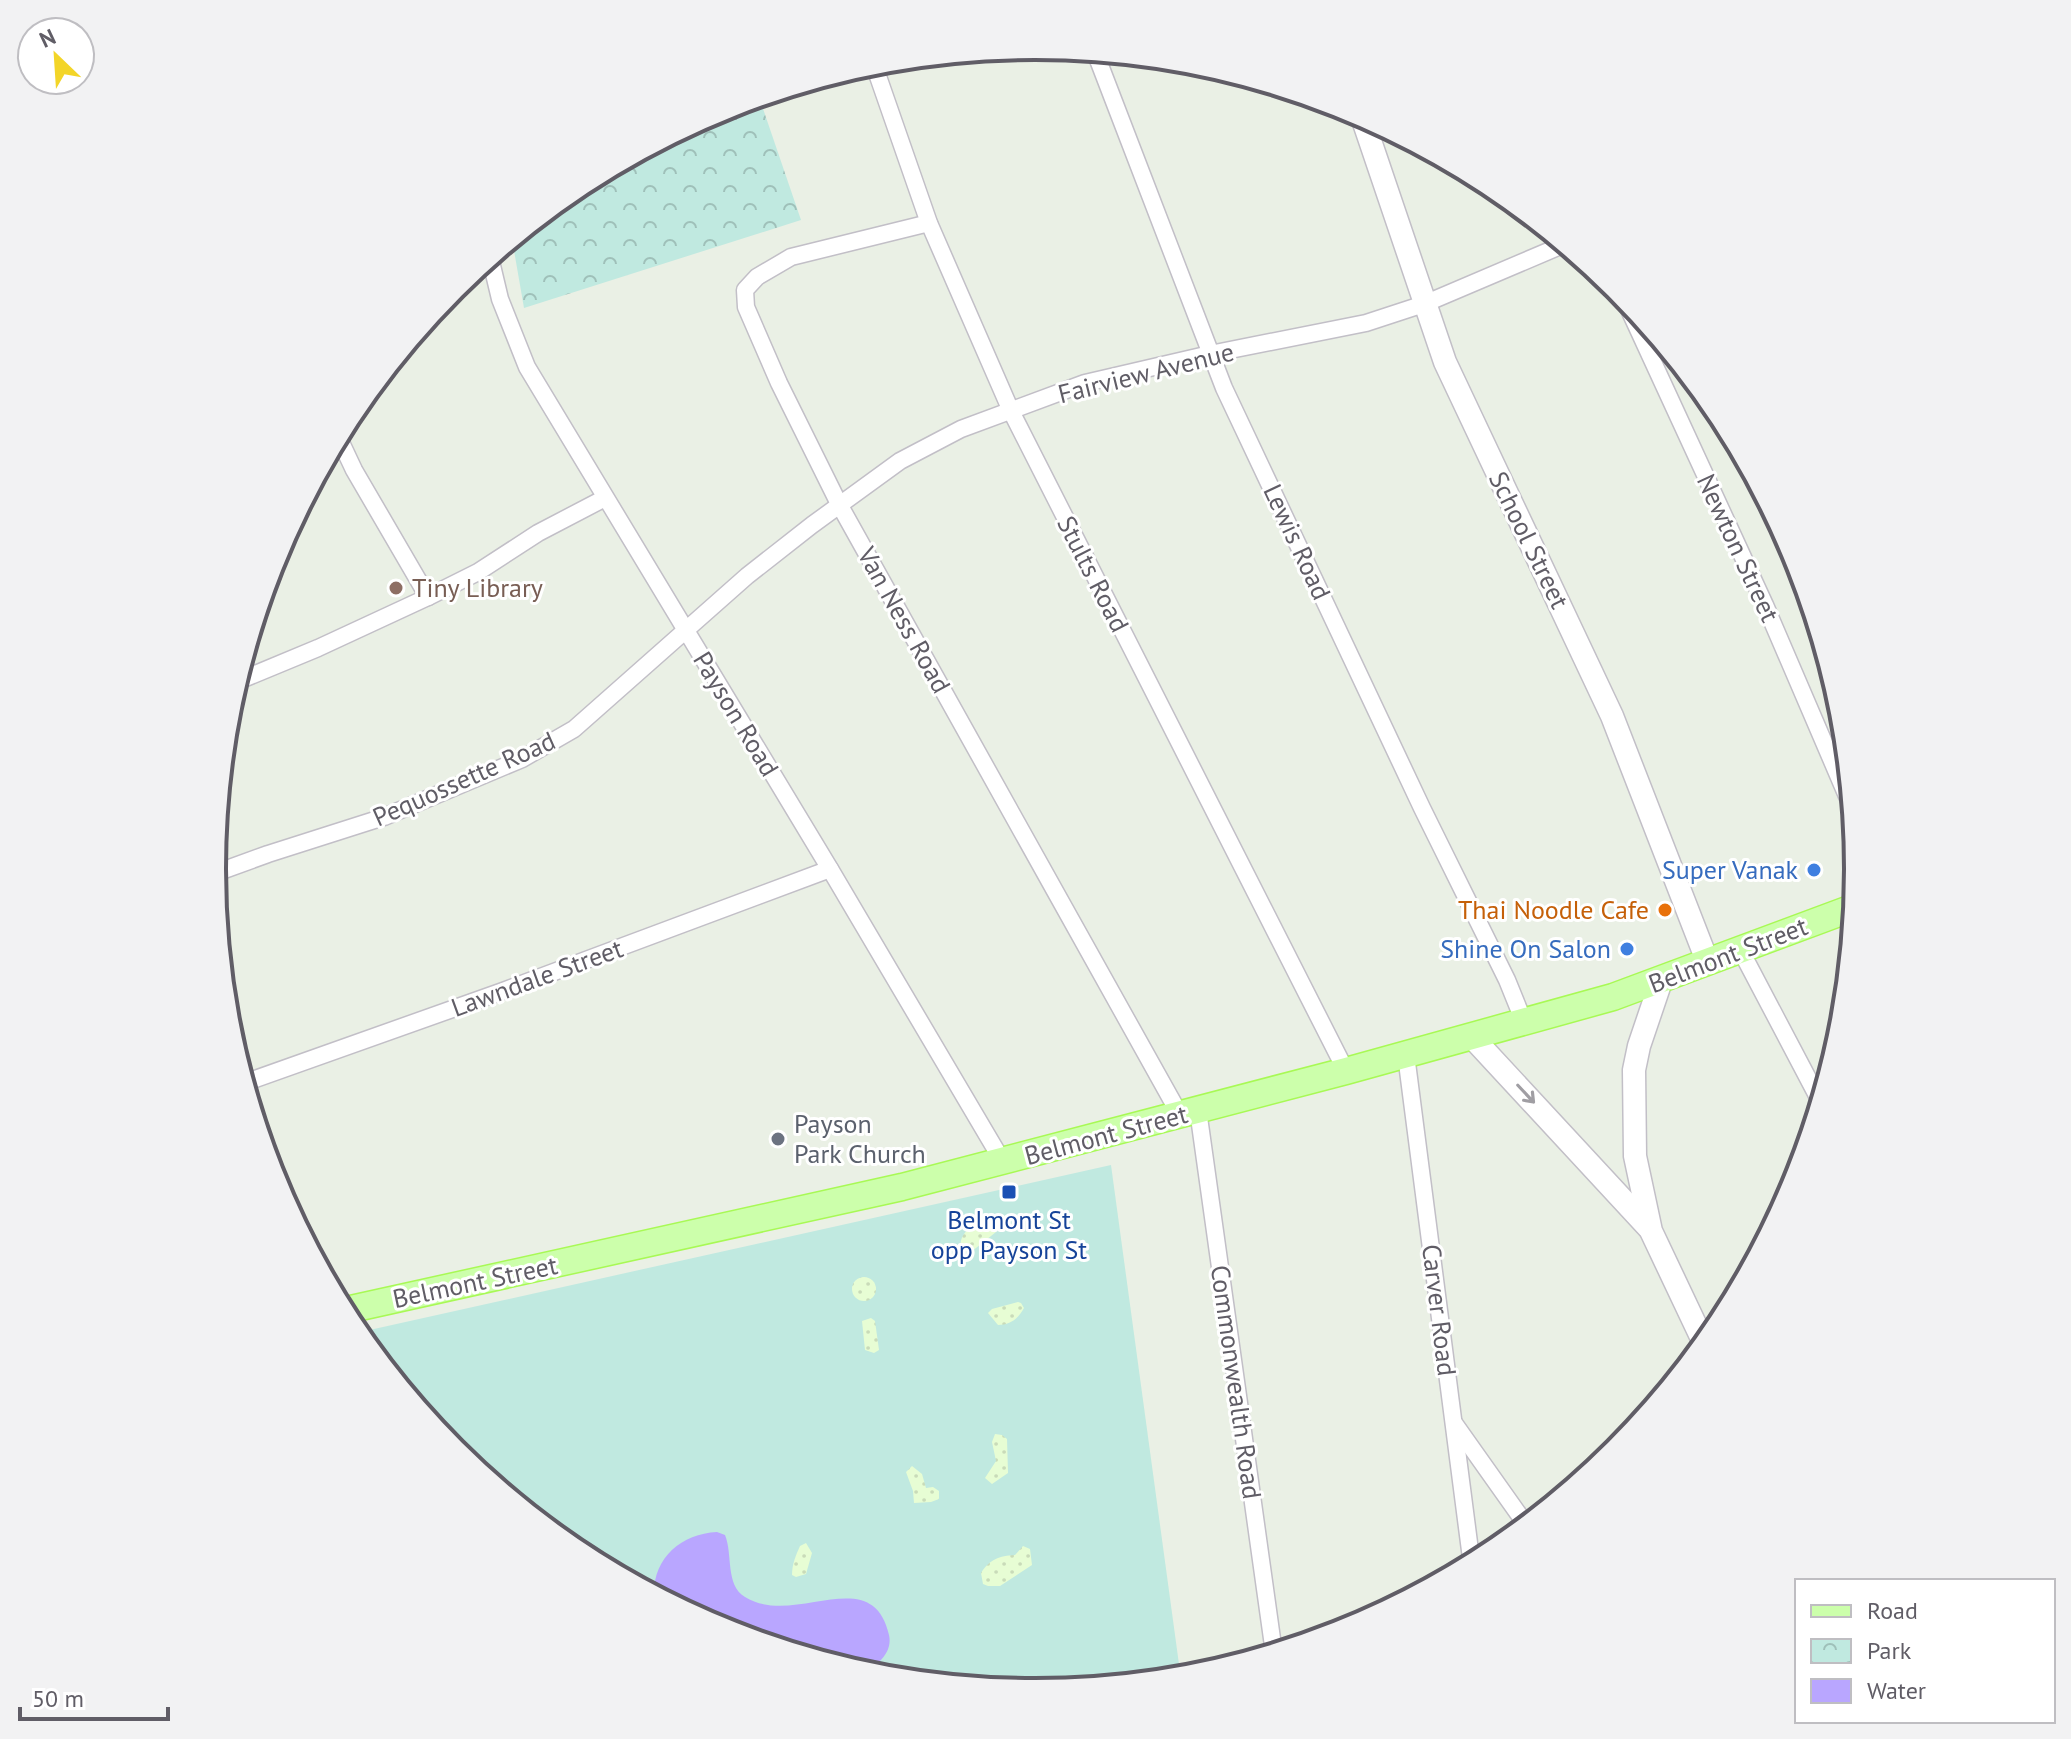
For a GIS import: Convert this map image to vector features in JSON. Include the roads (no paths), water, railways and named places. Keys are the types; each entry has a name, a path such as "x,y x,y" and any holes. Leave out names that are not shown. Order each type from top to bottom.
{"main road":[{"name":"Belmont Street","path":"355,1308 902,1187 1189,1113 1578,1008 1661,981 1843,911"}],"street":[{"name":"Lewis Road","path":"1099,63 1210,354 1422,808 1507,980 1524,1022"},
{"name":"Stults Road","path":"878,76 929,223 1011,411 1346,1071"},
{"name":"School Street","path":"1367,131 1424,304 1460,395 1612,716 1708,963"},
{"name":"Van Ness Road","path":"929,223 791,257 757,277 745,290 746,307 779,383 839,504 1189,1113"},
{"name":"Fairview Avenue","path":"685,630 747,576 839,504 900,461 961,429 1085,383 1366,323 1424,304 1554,249"},
{"name":"Payson Road","path":"493,269 500,299 527,367 1003,1162"},
{"name":"Newton Street","path":"1638,330 1765,605 1839,778"},
{"path":"344,448 384,524 428,597"},
{"path":"250,676 318,648 478,572 538,533 605,498"},
{"name":"Pequossette Road","path":"226,869 384,817 522,759 574,729 685,630"},
{"name":"Lawndale Street","path":"254,1079 830,869"},
{"path":"1741,951 1814,1090"},
{"path":"1661,981 1634,1070 1635,1156 1651,1231 1699,1333"},
{"path":"1472,1037 1651,1231"},
{"name":"Carver Road","path":"1406,1055 1470,1552"},
{"name":"Commonwealth Road","path":"1189,1113 1272,1643"},
{"path":"1453,1421 1521,1517"}],"water":[{"path":"717,1532 725,1535 732,1577 745,1597 765,1604 786,1606 849,1599 866,1602 880,1613 889,1635 889,1647 883,1658 878,1663 775,1636 655,1584 658,1570 672,1550 692,1537"}],"place":[{"name":"Tiny Library","path":"396,588"},
{"name":"Super Vanak","path":"1814,870"},
{"name":"Thai Noodle Cafe","path":"1665,910"},
{"name":"Shine On Salon","path":"1627,949"},
{"name":"Payson Park Church","path":"778,1139"},
{"name":"Belmont St opp Payson St","path":"1009,1192"}]}
